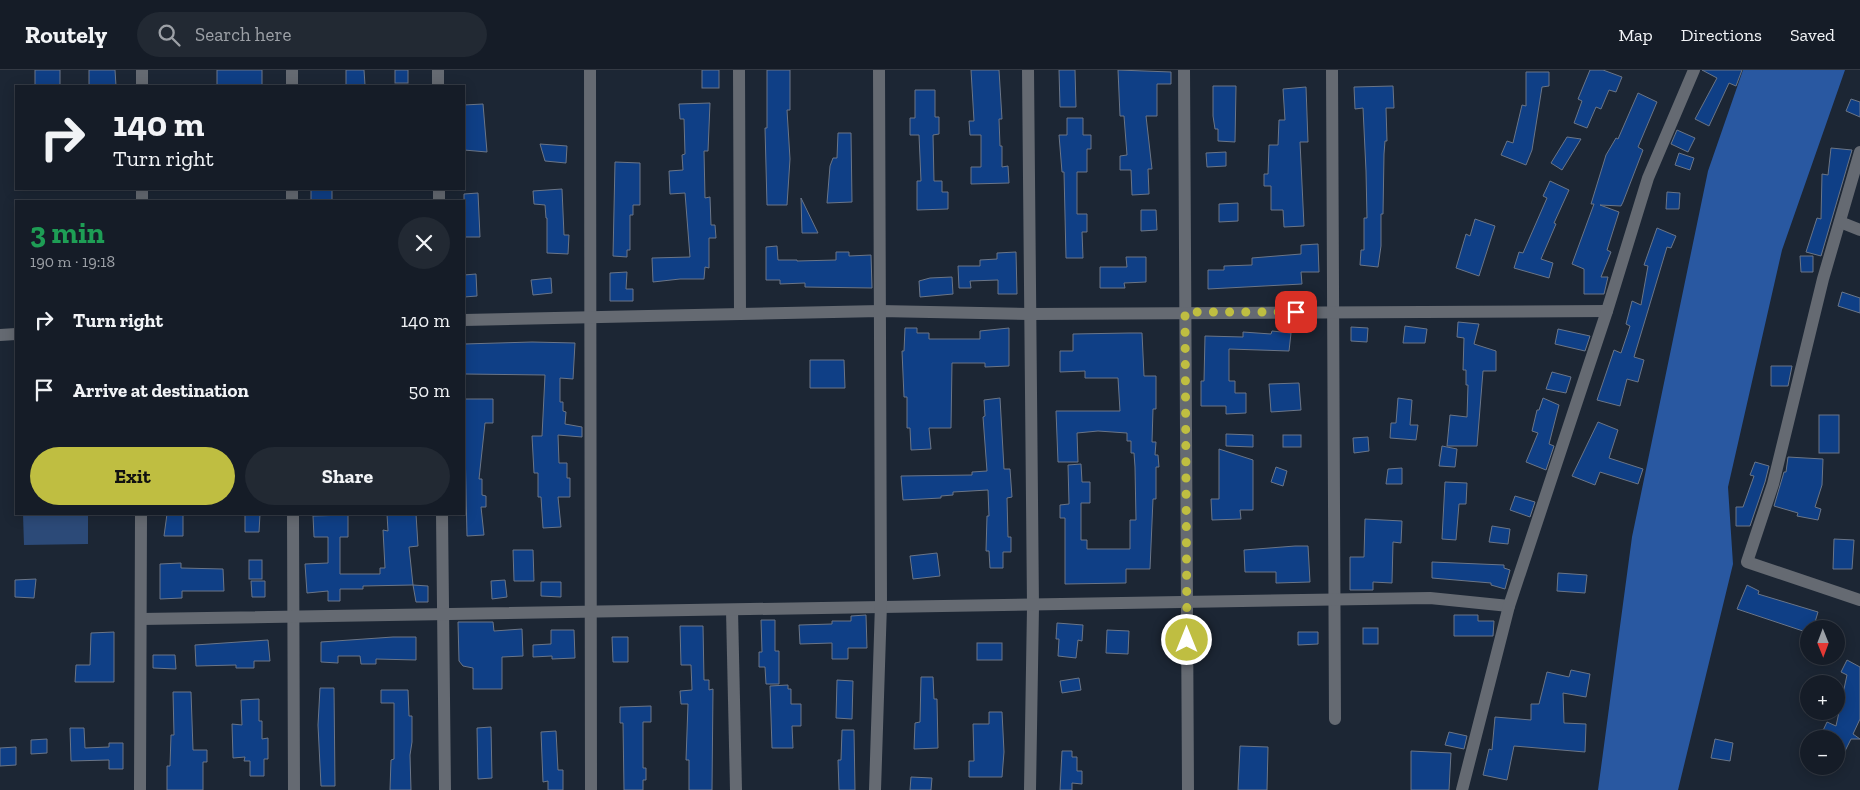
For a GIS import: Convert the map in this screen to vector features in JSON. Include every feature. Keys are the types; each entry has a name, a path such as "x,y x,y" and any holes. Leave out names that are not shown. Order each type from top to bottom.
{"street":[{"path":"142,70 142,85"},
{"path":"292,70 292,85"},
{"path":"438,70 438,85"},
{"path":"590,70 591,790"},
{"path":"739,70 740,314"},
{"path":"875,790 881,607 879,70"},
{"path":"1028,70 1033,605 1030,790"},
{"path":"1184,70 1188,790"},
{"path":"1332,70 1335,719"},
{"path":"1462,790 1509,606 1607,311 1648,178 1694,70"},
{"path":"1860,152 1813,317 1773,484 1747,562 1860,600"},
{"path":"1840,222 1860,230"},
{"path":"465,320 880,311 1030,314 1607,311"},
{"path":"0,335 15,334"},
{"path":"140,790 141,515"},
{"path":"293,515 294,790"},
{"path":"442,515 445,790"},
{"path":"141,619 1430,598 1509,606"},
{"path":"732,610 736,790"}],"shaded area":[{"path":"1743,70 1845,70 1782,250 1728,487 1733,564 1678,790 1598,790 1632,537 1708,171"},
{"path":"23,515 88,515 88,544 24,545"}],"building":[{"path":"35,70 60,70 60,85 35,85"},
{"path":"89,70 115,70 116,85 89,85"},
{"path":"217,70 262,70 262,85 217,85"},
{"path":"346,70 364,70 365,85 346,85"},
{"path":"395,70 408,70 408,83 395,83"},
{"path":"702,70 719,70 719,88 702,88"},
{"path":"767,70 790,70 790,110 787,110 790,159 787,205 767,205 765,128 767,128"},
{"path":"971,70 999,70 1002,119 999,119 1000,146 1002,146 1002,167 1008,166 1009,183 971,184 971,167 981,167 981,135 970,135 969,121 974,121"},
{"path":"1059,70 1075,70 1076,107 1060,107"},
{"path":"1118,70 1171,72 1171,84 1157,84 1157,116 1146,116 1152,169 1148,169 1149,194 1132,195 1131,170 1120,170 1120,156 1127,155 1124,116 1120,116"},
{"path":"1590,70 1603,70 1622,77 1616,92 1609,90 1601,109 1596,107 1587,128 1574,123 1582,101 1578,99"},
{"path":"1702,70 1742,70 1736,86 1729,83 1709,126 1695,119 1717,78"},
{"path":"1526,72 1549,72 1549,86 1542,87 1532,150 1526,165 1501,155 1507,141 1513,143 1522,105 1526,106"},
{"path":"1213,86 1236,86 1235,142 1218,141 1218,129 1215,129 1213,116"},
{"path":"1393,86 1394,108 1386,108 1387,141 1385,141 1384,154 1383,214 1381,214 1381,246 1378,267 1360,265 1361,250 1364,250 1364,218 1367,218 1366,171 1363,108 1355,109 1354,87"},
{"path":"1306,87 1308,142 1300,142 1304,226 1284,227 1283,210 1271,210 1271,186 1264,186 1264,174 1268,174 1269,145 1278,145 1279,120 1285,120 1283,89"},
{"path":"915,90 935,90 935,117 939,117 939,134 933,135 934,181 942,181 942,192 948,192 948,209 917,210 917,181 921,181 919,135 910,135 910,118 915,118"},
{"path":"1638,93 1657,102 1638,147 1643,150 1621,206 1600,205 1619,212 1607,250 1611,252 1601,277 1608,277 1604,294 1584,294 1584,269 1572,264 1594,204 1591,204 1606,155 1616,138 1618,139"},
{"path":"1851,99 1860,102 1860,117 1846,111"},
{"path":"710,103 708,151 704,151 705,198 710,197 711,225 715,225 716,238 709,238 709,268 705,267 704,279 653,282 652,258 690,257 685,193 670,194 669,171 683,170 682,155 685,154 684,119 680,119 679,104"},
{"path":"483,104 487,152 465,150 465,105"},
{"path":"1067,118 1083,118 1083,135 1091,135 1091,149 1087,149 1087,172 1077,172 1077,214 1087,214 1087,232 1082,232 1083,258 1066,258 1064,172 1062,172 1059,135 1067,135"},
{"path":"1677,130 1695,138 1688,152 1671,144"},
{"path":"838,133 851,133 852,202 827,203 830,166 833,158 837,158"},
{"path":"1567,137 1581,139 1562,170 1551,163"},
{"path":"540,144 567,146 566,163 545,161"},
{"path":"1831,148 1852,150 1821,256 1806,252 1817,218 1821,219 1822,174 1828,175"},
{"path":"1226,152 1226,166 1207,167 1206,153"},
{"path":"1679,153 1694,158 1690,170 1675,165"},
{"path":"615,162 640,163 640,205 633,205 633,215 630,215 630,250 627,250 627,257 613,256"},
{"path":"1550,181 1569,190 1541,259 1553,263 1549,278 1514,268 1519,252 1523,253 1547,198 1543,196"},
{"path":"562,189 564,235 569,235 568,254 547,253 545,205 534,204 533,191"},
{"path":"311,190 332,190 332,200 311,200"},
{"path":"1667,192 1680,193 1679,209 1666,209"},
{"path":"478,193 480,237 465,237 464,194"},
{"path":"801,198 818,233 802,233"},
{"path":"1238,203 1238,221 1219,222 1219,204"},
{"path":"1141,210 1156,210 1157,230 1141,231"},
{"path":"1475,219 1495,226 1479,276 1456,268 1466,234 1470,236"},
{"path":"1657,228 1676,236 1671,248 1667,247 1634,357 1644,360 1638,382 1627,379 1620,406 1597,400 1614,350 1621,353 1630,326 1626,324 1632,301 1641,305 1648,266 1644,265"},
{"path":"1318,244 1319,272 1301,272 1302,284 1208,289 1208,270 1224,270 1224,266 1252,265 1252,258 1301,254 1301,245"},
{"path":"777,246 778,260 836,260 836,252 849,252 849,256 871,255 872,288 805,287 805,283 780,284 780,280 766,280 766,247"},
{"path":"1016,252 1017,294 998,294 998,280 970,281 971,288 959,288 958,266 980,266 980,260 997,259 997,253"},
{"path":"1800,256 1813,256 1813,272 1801,272"},
{"path":"1126,257 1146,257 1146,282 1124,283 1125,288 1100,288 1100,267 1127,267"},
{"path":"627,272 626,289 633,289 633,301 610,301 610,273"},
{"path":"476,274 477,296 465,297 465,275"},
{"path":"952,277 953,294 920,297 919,281 930,278"},
{"path":"551,278 552,293 533,295 531,280"},
{"path":"1842,292 1860,298 1860,313 1838,306"},
{"path":"1458,322 1479,324 1474,344 1496,351 1496,371 1483,371 1477,446 1447,446 1450,415 1467,417 1468,385 1466,385 1466,370 1463,370 1464,338 1457,337"},
{"path":"1405,326 1427,329 1425,343 1403,343"},
{"path":"1351,327 1368,328 1367,342 1351,341"},
{"path":"905,328 917,328 917,333 929,333 929,339 980,339 980,331 1009,328 1009,366 985,367 985,363 952,363 951,428 929,428 931,449 911,450 910,428 907,428 907,397 904,397 902,351 904,351"},
{"path":"1558,329 1590,336 1585,351 1555,344"},
{"path":"1272,331 1291,333 1289,351 1229,349 1229,381 1235,381 1235,393 1246,393 1246,413 1226,414 1226,406 1201,406 1201,381 1204,381 1205,336 1243,337 1243,332 1271,334"},
{"path":"1142,333 1144,376 1156,376 1156,409 1153,409 1152,442 1156,442 1155,455 1158,455 1159,467 1156,467 1156,499 1153,499 1150,569 1126,569 1126,583 1065,584 1065,518 1060,518 1060,505 1069,504 1068,465 1081,464 1082,482 1090,482 1090,503 1081,503 1081,540 1087,540 1087,549 1130,549 1130,520 1136,520 1135,467 1134,453 1131,453 1131,441 1127,441 1127,433 1098,431 1077,433 1078,462 1058,462 1056,411 1120,411 1118,378 1085,378 1085,371 1060,372 1060,351 1073,351 1073,334"},
{"path":"575,343 573,379 560,378 560,402 563,402 563,411 566,412 565,424 582,427 582,437 558,435 559,463 567,463 567,478 570,478 570,497 558,497 561,527 543,528 541,497 538,497 538,473 534,473 532,436 542,436 545,375 465,374 465,344"},
{"path":"810,360 844,360 845,388 810,388"},
{"path":"1771,366 1792,366 1788,386 1771,386"},
{"path":"1552,372 1571,377 1566,393 1546,389"},
{"path":"1299,383 1301,410 1271,412 1269,384"},
{"path":"1000,398 1004,469 1010,469 1012,497 1007,498 1008,537 1011,537 1011,552 1003,552 1003,568 990,568 989,551 986,551 987,516 989,516 988,490 953,492 953,495 941,496 941,498 903,500 901,476 972,475 972,472 987,471 983,417 985,416 984,400"},
{"path":"1398,398 1412,400 1410,425 1418,425 1416,440 1390,438 1391,423 1396,423"},
{"path":"1543,398 1559,405 1549,444 1554,446 1546,470 1526,462 1538,433 1532,431 1537,410 1539,410"},
{"path":"465,399 493,399 493,423 485,423 479,479 482,479 482,495 486,496 486,507 481,507 484,535 467,536"},
{"path":"1819,415 1839,415 1839,453 1819,453"},
{"path":"1598,422 1618,430 1609,458 1643,469 1638,484 1600,472 1595,485 1572,476"},
{"path":"1226,434 1253,435 1253,447 1226,446"},
{"path":"1283,435 1301,435 1301,447 1283,447"},
{"path":"1368,437 1369,451 1354,453 1353,438"},
{"path":"1442,446 1457,449 1455,467 1439,466"},
{"path":"1219,449 1253,460 1253,510 1240,510 1241,519 1212,520 1211,499 1219,499"},
{"path":"1788,457 1823,459 1822,485 1815,507 1821,509 1818,520 1797,516 1798,513 1774,506 1784,472 1786,472"},
{"path":"1755,462 1769,466 1765,482 1750,526 1736,526 1736,507 1743,507 1754,476 1750,475"},
{"path":"1276,467 1287,471 1283,486 1271,482"},
{"path":"1402,468 1402,484 1386,484 1388,469"},
{"path":"1445,482 1467,483 1466,504 1459,504 1456,540 1442,539"},
{"path":"1515,496 1535,502 1530,517 1510,510"},
{"path":"167,515 183,515 183,536 164,536"},
{"path":"245,515 260,515 259,532 245,532"},
{"path":"348,515 348,537 340,537 340,574 380,574 380,568 385,568 383,530 388,531 387,515 416,515 418,546 409,547 413,585 363,586 363,589 340,589 340,601 328,601 328,591 307,593 305,564 328,563 328,537 314,537 313,516"},
{"path":"1365,519 1402,521 1401,543 1393,542 1392,583 1373,582 1373,590 1350,590 1350,557 1364,557"},
{"path":"1492,526 1510,529 1508,544 1489,542"},
{"path":"1834,539 1854,540 1852,569 1833,569"},
{"path":"1308,546 1310,582 1276,583 1276,572 1245,572 1244,550"},
{"path":"513,550 533,550 534,581 514,581"},
{"path":"937,553 940,576 913,579 910,556"},
{"path":"249,560 262,560 262,579 249,579"},
{"path":"1432,562 1504,565 1504,568 1510,570 1505,589 1491,585 1491,583 1432,578"},
{"path":"181,563 181,568 223,569 224,591 182,591 182,598 160,599 160,564"},
{"path":"1558,573 1587,575 1585,593 1557,591"},
{"path":"36,579 34,598 15,597 15,580"},
{"path":"505,580 507,597 492,599 491,581"},
{"path":"251,581 265,581 265,597 252,597"},
{"path":"541,582 561,582 561,597 541,596"},
{"path":"413,585 428,586 428,602 416,602"},
{"path":"1747,585 1759,591 1758,594 1818,612 1816,620 1800,620 1800,630 1737,609"},
{"path":"866,615 867,648 848,648 848,659 832,659 832,643 800,644 799,625 832,624 832,621 851,621 851,616"},
{"path":"1454,615 1478,615 1478,621 1494,621 1493,636 1454,636"},
{"path":"761,620 775,620 775,651 779,651 779,684 766,684 765,667 759,667 759,652 762,652"},
{"path":"458,622 493,622 494,631 522,629 523,656 502,657 502,689 473,689 473,668 463,666 459,661"},
{"path":"1057,623 1083,625 1082,641 1078,640 1076,658 1058,656 1059,639 1056,639"},
{"path":"680,626 703,626 704,680 709,680 709,690 713,689 712,790 689,790 689,760 686,760 688,704 681,704 680,691 692,690 691,665 681,665"},
{"path":"1363,628 1378,628 1378,644 1363,644"},
{"path":"551,630 574,630 575,658 552,659 552,656 533,657 533,645 551,644"},
{"path":"1107,630 1129,631 1128,654 1106,653"},
{"path":"114,632 114,682 75,682 76,665 90,665 91,633"},
{"path":"1298,632 1318,632 1318,644 1298,645"},
{"path":"416,637 416,660 376,659 376,664 361,664 360,656 338,656 338,663 321,662 321,642"},
{"path":"612,637 628,637 628,662 613,662"},
{"path":"268,640 270,661 254,661 254,668 236,668 236,665 196,666 195,645"},
{"path":"977,643 1002,643 1002,660 977,660"},
{"path":"153,655 175,655 176,669 153,668"},
{"path":"1847,660 1860,667 1860,719 1853,734 1860,739 1851,739 1845,751 1845,730 1823,730 1827,722 1836,726 1837,720 1845,720 1845,684 1847,675 1841,672"},
{"path":"1571,670 1590,674 1586,697 1563,693 1564,723 1586,724 1585,752 1514,746 1507,780 1483,775 1489,749 1492,750 1495,717 1531,720 1531,704 1539,704 1547,672 1569,677"},
{"path":"921,677 933,677 934,699 937,699 938,748 914,749 915,723 920,722"},
{"path":"1079,678 1081,690 1062,693 1060,681"},
{"path":"837,680 853,681 852,719 836,718"},
{"path":"788,685 788,689 791,689 791,704 801,704 801,726 792,726 793,748 772,748 770,686"},
{"path":"320,688 334,688 335,786 321,786 318,725"},
{"path":"381,690 408,690 409,716 412,716 411,790 390,790 391,760 394,759 394,703 381,703"},
{"path":"173,692 191,692 193,750 207,750 207,762 203,762 203,790 167,790 167,766 170,766 171,735 174,735"},
{"path":"259,699 259,721 262,721 262,739 268,738 268,759 264,759 264,776 250,776 250,761 244,761 245,757 233,758 232,724 242,725 241,700"},
{"path":"651,706 651,722 643,722 643,768 646,768 646,780 643,780 643,790 624,790 623,723 620,723 620,707"},
{"path":"989,712 1002,712 1004,752 1002,777 969,777 969,761 974,761 973,724 989,724"},
{"path":"491,727 492,778 478,779 477,728"},
{"path":"70,728 84,728 85,748 109,747 109,743 123,743 123,769 109,769 109,760 71,761"},
{"path":"842,730 854,730 855,790 839,790 838,760 841,760"},
{"path":"556,731 558,770 563,770 563,790 548,790 548,781 543,782 541,732"},
{"path":"1449,732 1467,736 1464,749 1445,745"},
{"path":"47,739 47,753 31,754 31,740"},
{"path":"1715,739 1733,743 1730,761 1711,758"},
{"path":"1240,746 1268,747 1267,790 1238,790"},
{"path":"16,747 16,765 0,766 0,748"},
{"path":"1062,751 1072,751 1072,757 1077,757 1077,771 1082,771 1082,784 1072,783 1072,790 1060,790"},
{"path":"1411,751 1451,753 1449,790 1411,790"},
{"path":"911,777 932,778 931,790 910,790"}],"route":[{"path":"1187,640 1185,312 1296,312"}]}
